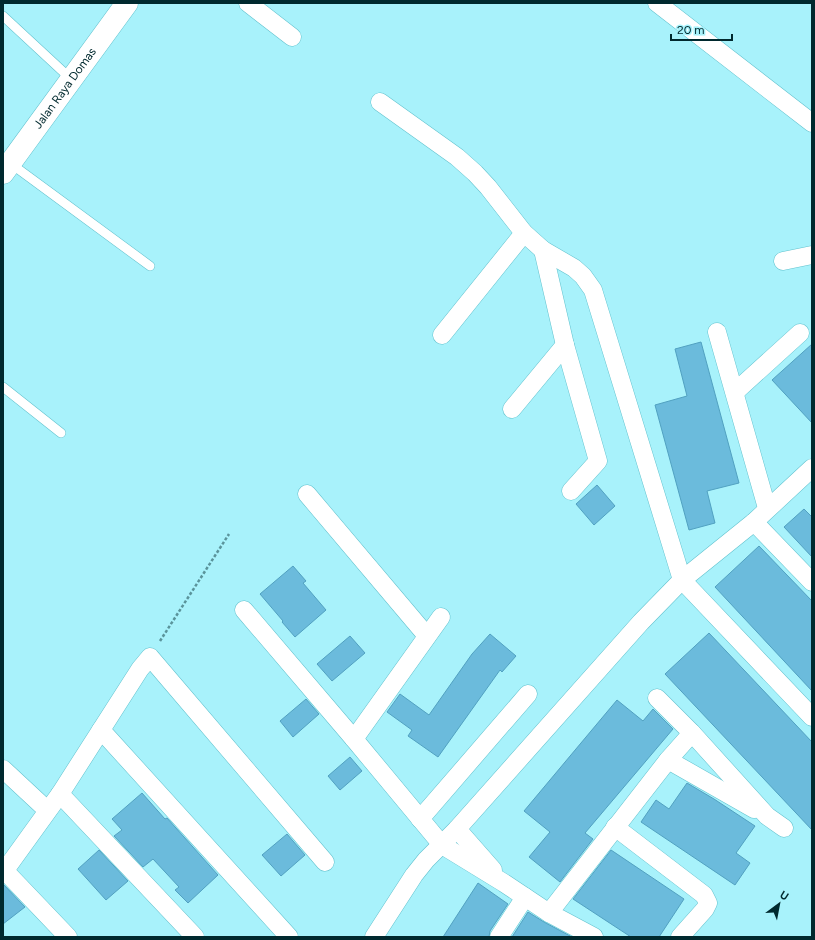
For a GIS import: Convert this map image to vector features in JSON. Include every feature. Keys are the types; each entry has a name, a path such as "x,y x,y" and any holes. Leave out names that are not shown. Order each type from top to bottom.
{"highway":[{"name":"Jalan Raya Domas","path":"7,168 126,3"}],"street":[{"path":"248,3 292,37"},
{"path":"657,3 812,123"},
{"path":"380,102 457,157 488,187 524,234 543,250 574,268 583,276 593,290 682,580 812,717"},
{"path":"442,335 524,234"},
{"path":"543,250 565,344 598,461 571,491"},
{"path":"783,261 812,255"},
{"path":"717,332 767,508"},
{"path":"735,392 800,333"},
{"path":"512,409 565,344"},
{"path":"374,937 414,875 426,860 458,829 641,622 682,580 754,522 767,508 812,468"},
{"path":"307,494 427,636"},
{"path":"754,522 812,582"},
{"path":"244,610 442,845 504,883 548,913 594,937"},
{"path":"354,739 441,617"},
{"path":"68,937 4,872 47,810 60,794 140,669 150,657 325,862"},
{"path":"420,819 528,694"},
{"path":"657,698 692,733 767,816"},
{"path":"101,730 289,937"},
{"path":"548,913 668,760 692,733"},
{"path":"668,760 767,816 784,828"},
{"path":"3,769 47,810"},
{"path":"60,794 195,937"},
{"path":"615,827 704,895 708,903 706,909 680,937"},
{"path":"458,829 504,883"},
{"path":"499,937 525,897"}],"lane":[{"path":"3,16 71,79"},
{"path":"7,168 150,266"},
{"path":"3,387 61,433"}],"path":[{"path":"150,657 229,534"}],"building":[{"path":"701,342 739,483 707,491 715,523 689,530 655,405 687,396 675,349"},
{"path":"812,344 812,423 772,380"},
{"path":"597,485 615,506 594,525 576,504"},
{"path":"804,509 812,517 812,557 784,527"},
{"path":"759,546 812,601 812,691 715,587"},
{"path":"293,566 306,581 303,583 326,610 295,637 260,594"},
{"path":"709,633 812,742 812,830 665,674"},
{"path":"490,634 516,656 502,672 500,670 438,757 408,736 412,730 387,712 400,694 429,715 472,654"},
{"path":"350,636 365,653 332,681 317,664"},
{"path":"306,699 319,714 293,737 280,721"},
{"path":"617,700 643,721 653,709 673,729 585,833 593,839 560,882 529,857 550,832 524,811"},
{"path":"350,757 362,771 340,790 328,776"},
{"path":"687,783 755,826 736,853 750,863 735,885 641,822 656,800 669,809"},
{"path":"142,793 165,819 167,818 218,875 188,903 175,890 179,887 153,859 143,867 114,836 122,830 112,819"},
{"path":"287,834 305,855 281,876 262,855"},
{"path":"99,850 128,881 106,900 78,869"},
{"path":"611,850 684,899 659,937 631,937 573,899"},
{"path":"478,883 508,904 490,931 489,937 443,937"},
{"path":"3,884 25,907 3,924"},
{"path":"528,912 544,922 572,937 512,937"}]}
